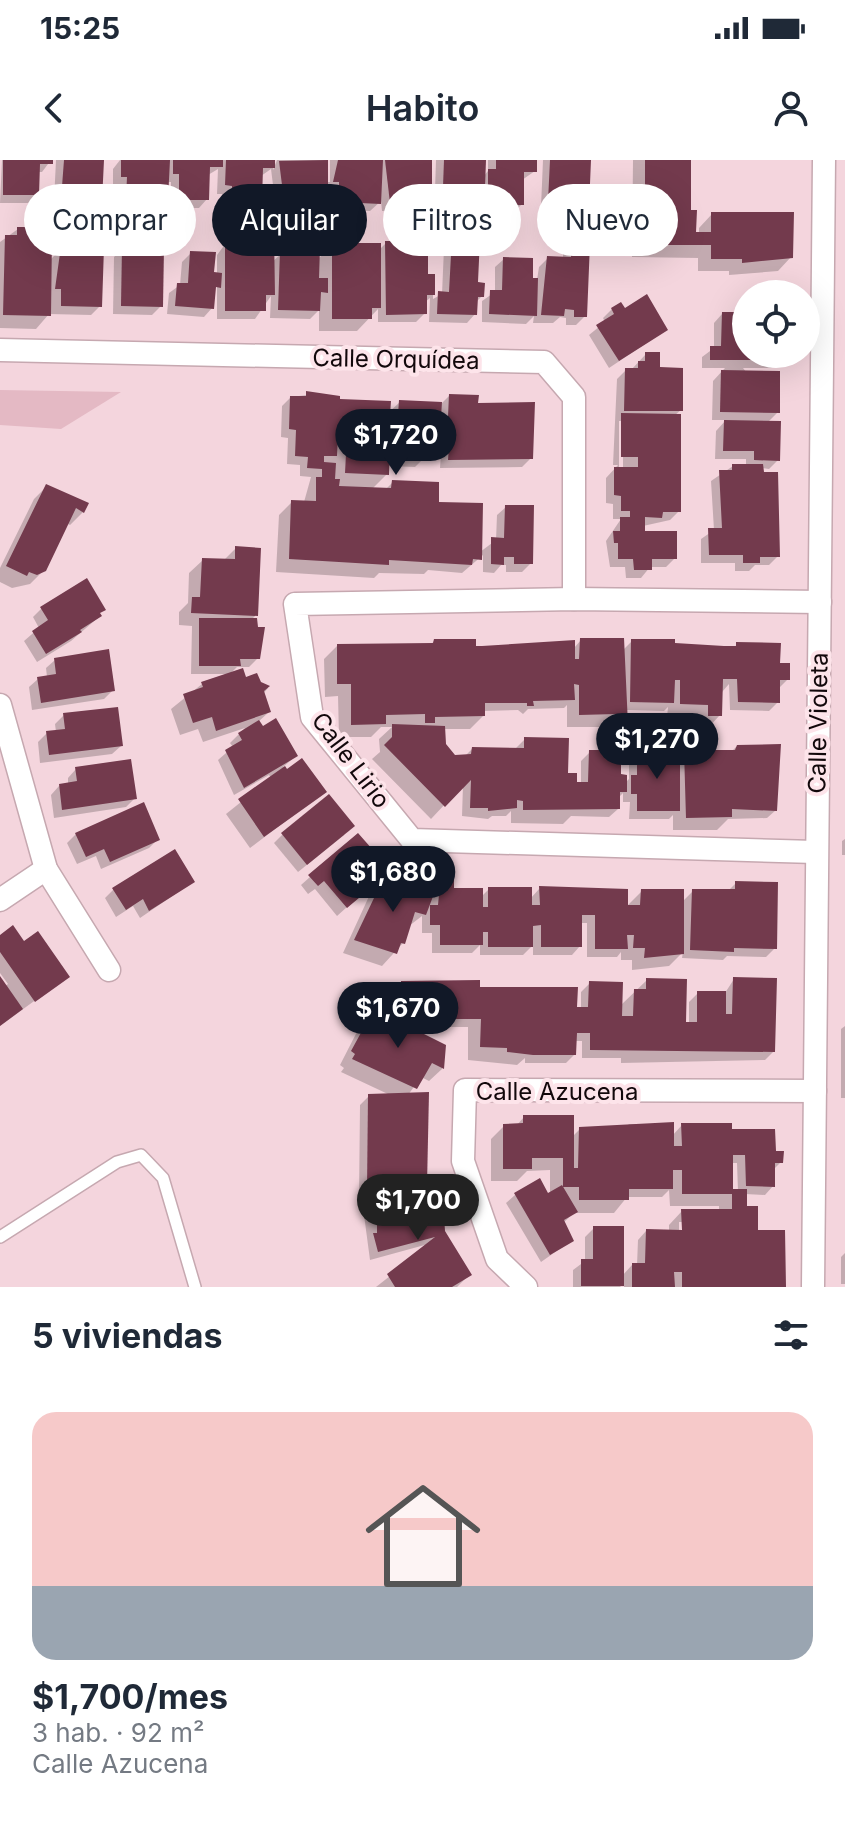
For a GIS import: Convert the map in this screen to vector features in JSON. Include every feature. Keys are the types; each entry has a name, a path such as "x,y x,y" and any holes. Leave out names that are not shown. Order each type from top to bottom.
{"street":[{"name":"Calle Violeta","path":"813,1287 824,160"},
{"name":"Calle Orquídea","path":"0,350 544,362 574,397 574,599"},
{"name":"Calle Lirio","path":"815,852 412,840 312,717 295,604 574,599 820,602"},
{"path":"0,705 46,869 109,970"},
{"path":"0,900 46,869"},
{"name":"Calle Azucena","path":"526,1287 497,1259 463,1161 465,1090 815,1091"}],"lane":[{"path":"0,1237 117,1162 141,1155 163,1178 195,1287"}],"shaded area":[{"path":"0,390 121,392 61,429 0,425"}],"building":[{"path":"3,160 53,160 53,164 40,164 39,184 24,184 24,195 3,195"},
{"path":"64,160 104,160 103,184 62,184"},
{"path":"121,160 170,160 169,184 127,184 127,177 121,177"},
{"path":"173,160 223,160 223,167 210,167 209,200 196,200 196,184 179,184 179,174 173,174"},
{"path":"226,160 275,160 275,168 263,168 263,184 225,184"},
{"path":"328,160 328,184 282,184 279,161"},
{"path":"338,160 383,160 381,204 367,203 367,184 333,182"},
{"path":"385,160 432,160 432,184 388,184"},
{"path":"444,160 486,160 485,184 443,184"},
{"path":"496,160 537,160 537,172 524,172 524,205 521,205 521,184 488,184 488,169 496,169"},
{"path":"550,160 591,160 590,184 549,184"},
{"path":"645,160 691,160 691,210 697,210 696,232 711,232 711,212 794,212 793,258 742,263 742,259 711,259 711,245 678,245 678,184 645,184"},
{"path":"17,227 24,227 24,256 52,256 51,316 3,315 5,235 17,235"},
{"path":"367,243 381,243 381,308 372,308 372,319 332,319 332,256 367,256"},
{"path":"196,251 212,252 212,256 216,256 214,272 222,273 221,288 216,287 214,309 175,306 177,283 188,283 190,256 196,256"},
{"path":"60,256 104,256 102,307 61,306 61,289 55,289"},
{"path":"122,256 164,256 163,307 121,306"},
{"path":"225,256 274,256 275,295 266,295 266,311 225,311"},
{"path":"280,256 320,256 319,278 328,278 328,293 321,292 320,311 278,310"},
{"path":"385,256 428,256 428,274 435,274 435,295 427,295 427,314 386,315"},
{"path":"451,256 479,256 478,282 485,283 484,297 478,297 477,315 437,314 438,291 449,292"},
{"path":"547,256 589,256 587,317 574,317 574,310 565,309 564,316 541,315"},
{"path":"503,257 533,258 533,278 538,278 537,316 489,314 490,290 502,290"},
{"path":"647,294 668,330 619,361 596,325 614,314 611,308 621,302 625,308"},
{"path":"722,312 732,312 732,360 710,360 710,346 721,346"},
{"path":"645,352 660,352 660,367 683,368 683,411 624,411 625,368 638,368 638,361 645,361"},
{"path":"721,370 780,371 780,413 720,412"},
{"path":"306,391 340,396 340,399 391,401 390,415 398,415 399,400 442,402 441,417 448,417 449,394 479,395 478,403 535,402 533,459 448,460 449,446 441,446 441,427 427,427 426,459 399,458 400,439 390,439 389,475 345,473 347,435 338,435 337,456 324,456 324,462 336,463 335,479 340,479 339,486 391,488 392,480 439,482 439,502 483,503 482,560 473,559 472,565 389,560 389,565 289,559 291,500 316,501 316,477 322,477 322,469 307,468 308,457 295,456 296,430 289,429 290,396 306,396"},
{"path":"621,413 681,414 681,512 663,512 662,518 645,517 645,531 677,531 677,559 652,559 652,570 634,570 633,559 618,559 618,543 614,543 613,531 620,531 620,517 630,517 630,511 621,511 621,496 614,495 614,467 638,467 638,457 621,457"},
{"path":"724,420 781,421 780,461 754,460 754,451 723,451"},
{"path":"732,464 763,464 764,472 778,472 780,557 760,557 760,563 743,563 743,555 709,555 708,528 722,528 719,470 732,470"},
{"path":"46,484 89,503 84,513 76,508 46,571 37,575 29,572 27,576 6,566"},
{"path":"505,505 534,505 533,564 514,564 514,557 504,557 504,565 491,564 491,537 504,538"},
{"path":"235,546 261,548 258,616 191,613 192,597 200,597 202,558 235,559"},
{"path":"87,578 106,610 80,630 82,632 46,654 32,631 48,620 40,607"},
{"path":"199,618 257,618 258,627 265,627 260,659 240,659 241,666 199,666"},
{"path":"580,638 624,638 628,725 616,725 616,714 579,715 579,685 574,684 575,700 533,701 534,706 527,706 527,703 485,703 485,716 435,717 435,723 425,723 425,714 386,715 386,724 351,725 351,684 337,684 337,644 433,643 434,639 476,639 476,646 482,646 575,640 575,659 579,659"},
{"path":"631,639 675,639 675,643 724,646 736,646 736,642 781,643 780,663 790,663 790,680 780,680 780,703 738,702 737,679 723,679 722,716 708,716 708,705 680,704 680,680 675,680 674,703 630,702"},
{"path":"109,649 115,691 41,703 37,677 56,674 54,658"},
{"path":"243,668 246,677 257,673 261,682 270,686 264,691 271,712 216,731 212,717 193,723 183,694 203,687 201,682"},
{"path":"118,707 123,746 49,755 46,731 65,729 63,713"},
{"path":"276,718 298,756 244,788 225,750 242,740 238,733 259,720 263,726"},
{"path":"392,724 445,726 446,744 455,755 471,754 472,747 524,748 524,737 569,738 568,773 577,773 577,782 588,782 589,750 621,750 621,774 627,775 627,792 620,792 620,809 523,810 523,801 517,800 517,808 488,811 488,808 470,808 471,780 445,807 384,745 392,737"},
{"path":"781,744 777,811 732,809 732,817 686,818 684,750 735,750 737,745"},
{"path":"637,751 680,751 680,811 637,811 637,794 631,794 631,775 637,775"},
{"path":"302,758 327,792 264,837 238,799 285,766 287,769"},
{"path":"131,759 137,799 62,810 59,784 77,781 75,767"},
{"path":"329,794 355,826 307,865 281,833"},
{"path":"144,802 160,840 110,862 104,849 86,857 75,833"},
{"path":"358,833 387,866 374,878 378,882 347,908 324,881 318,886 308,875"},
{"path":"175,849 195,882 149,911 143,899 126,910 112,888"},
{"path":"441,874 454,874 454,888 483,888 483,907 488,907 488,887 532,887 532,905 540,905 539,886 628,889 628,905 640,905 641,889 684,889 684,954 644,958 645,948 633,948 634,935 627,935 628,949 595,949 595,915 582,915 582,947 541,947 541,925 533,926 533,947 488,947 488,932 483,932 483,945 440,945 440,925 430,925 430,905 438,905"},
{"path":"384,877 435,891 426,915 415,912 405,944 401,943 397,954 354,940"},
{"path":"735,881 778,882 777,949 734,948 734,952 690,950 692,889 735,889"},
{"path":"13,925 24,941 38,931 70,977 35,1002 0,952 0,935"},
{"path":"0,976 23,1009 0,1026"},
{"path":"733,977 777,978 775,1052 590,1050 590,1033 577,1033 576,1055 533,1055 507,1052 507,1048 480,1047 481,1019 401,1019 401,981 480,980 480,987 578,987 577,1007 588,1007 589,981 623,982 622,1016 633,1016 634,989 646,989 646,978 687,979 686,1022 697,1022 697,991 726,991 726,1014 732,1014"},
{"path":"374,1009 446,1045 444,1069 432,1063 417,1089 352,1059 355,1054 351,1051"},
{"path":"429,1092 427,1185 367,1190 368,1094"},
{"path":"523,1115 574,1115 574,1168 578,1168 579,1127 674,1122 674,1146 682,1146 681,1123 732,1123 732,1129 775,1129 776,1151 784,1151 783,1163 775,1163 775,1187 746,1186 745,1155 733,1155 733,1189 747,1189 747,1206 758,1206 758,1230 785,1230 786,1287 682,1287 682,1272 674,1272 675,1287 632,1287 632,1263 645,1263 646,1229 682,1230 681,1209 732,1209 732,1194 682,1194 682,1170 673,1170 673,1189 629,1189 629,1200 579,1200 579,1187 563,1187 563,1158 532,1158 532,1169 503,1169 503,1124 523,1123"},
{"path":"540,1178 548,1193 562,1185 578,1212 564,1220 574,1241 550,1255 514,1193"},
{"path":"415,1189 416,1193 432,1190 438,1219 444,1216 445,1231 472,1275 452,1287 395,1287 387,1274 435,1237 378,1252 373,1233 377,1233 377,1219 372,1205 385,1202 385,1197"},
{"path":"593,1226 624,1226 624,1286 581,1286 581,1259 593,1259"}]}
